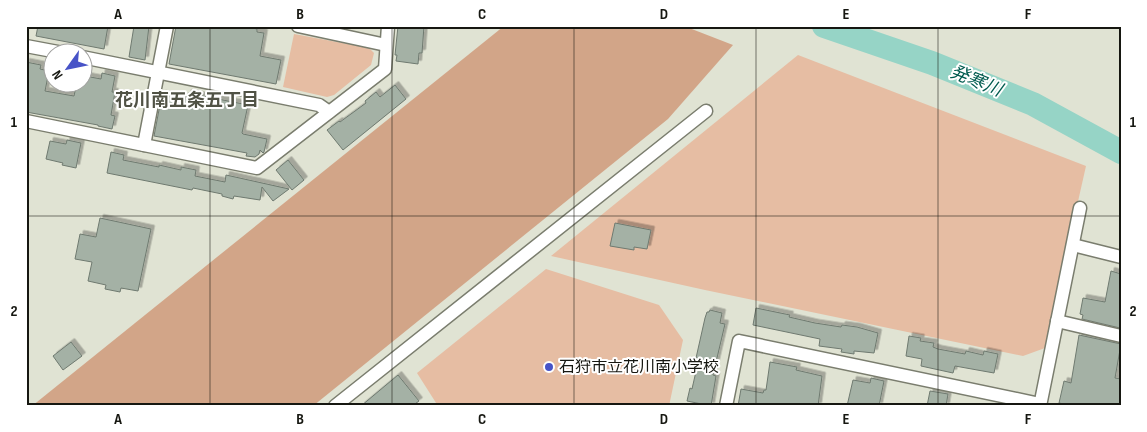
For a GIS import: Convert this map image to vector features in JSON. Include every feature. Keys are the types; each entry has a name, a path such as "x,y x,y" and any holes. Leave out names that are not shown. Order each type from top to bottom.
{"street":[{"path":"144,145 167,26"},
{"path":"298,26 386,45"},
{"path":"26,121 257,168 385,69 388,26"},
{"path":"26,46 42,49"},
{"path":"92,59 319,105 329,112"},
{"path":"335,406 706,110"},
{"path":"726,406 739,341 1040,405 1080,208"},
{"path":"1073,245 1121,256"},
{"path":"1057,321 1121,336"}],"shaded area":[{"path":"504,26 684,26 733,45 668,119 313,406 32,406"},
{"path":"294,34 369,48 374,53 371,65 334,95 327,97 283,87"},
{"path":"798,55 1086,166 1045,348 1023,356 551,256"},
{"name":"石狩市立花川南小学校","path":"546,269 659,305 683,340 669,406 438,406 417,373"}],"building":[{"path":"38,26 108,26 104,49 92,47 92,42 67,42 36,36"},
{"path":"134,26 149,26 145,60 129,57"},
{"path":"176,26 245,26 264,33 260,56 281,60 276,84 169,64"},
{"path":"398,26 424,26 422,53 419,53 418,64 396,61"},
{"path":"26,62 41,65 42,92 74,96 75,92 92,92 92,77 101,79 102,73 115,76 112,92 115,92 111,115 115,116 112,129 26,112"},
{"path":"395,85 406,99 343,150 327,130 366,103 365,101 376,92 380,97"},
{"path":"188,93 248,105 242,133 267,139 264,152 260,150 259,154 255,157 246,156 247,153 154,136 162,94 187,99"},
{"path":"67,140 81,143 76,168 46,159 50,141 66,144"},
{"path":"111,152 124,155 123,160 159,167 159,165 181,170 181,167 196,170 195,176 225,182 226,175 289,189 273,201 262,187 260,200 234,196 233,199 222,196 222,194 193,188 192,190 107,173"},
{"path":"288,160 304,180 292,190 276,170"},
{"path":"100,218 151,229 138,291 121,288 120,292 105,289 106,285 88,281 92,262 75,259 80,234 96,237"},
{"path":"615,223 651,230 647,249 634,247 634,250 610,246"},
{"path":"1111,271 1121,274 1120,328 1082,319 1083,315 1080,314 1083,298 1105,302"},
{"path":"756,308 790,315 789,317 815,323 841,327 842,325 857,327 878,333 874,353 854,351 854,354 841,352 842,349 819,346 820,339 753,325"},
{"path":"710,310 722,313 720,323 725,324 713,375 716,376 711,406 687,401 690,388 692,389 699,358 696,358 705,318"},
{"path":"1079,335 1121,344 1115,378 1121,379 1121,406 1074,406 1059,403 1064,381 1071,383"},
{"path":"909,336 921,338 920,341 934,343 933,347 938,349 965,354 966,351 983,355 984,351 998,354 994,373 955,366 953,373 921,366 922,359 906,356"},
{"path":"71,342 82,356 63,370 53,356"},
{"path":"770,362 797,367 796,370 822,376 818,406 738,406 741,389 763,393 766,390"},
{"path":"398,375 419,401 412,406 361,406"},
{"path":"871,378 884,381 879,406 863,404 863,406 847,406 853,380 870,383"},
{"path":"930,391 948,394 946,406 927,406"}],"waterway":[{"name":"発寒川","path":"824,26 932,63 1033,104 1121,152"}],"place":[{"name":"石狩市立花川南小学校","path":"549,367"}],"district":[{"name":"花川南五条五丁目","path":"187,100"}]}
